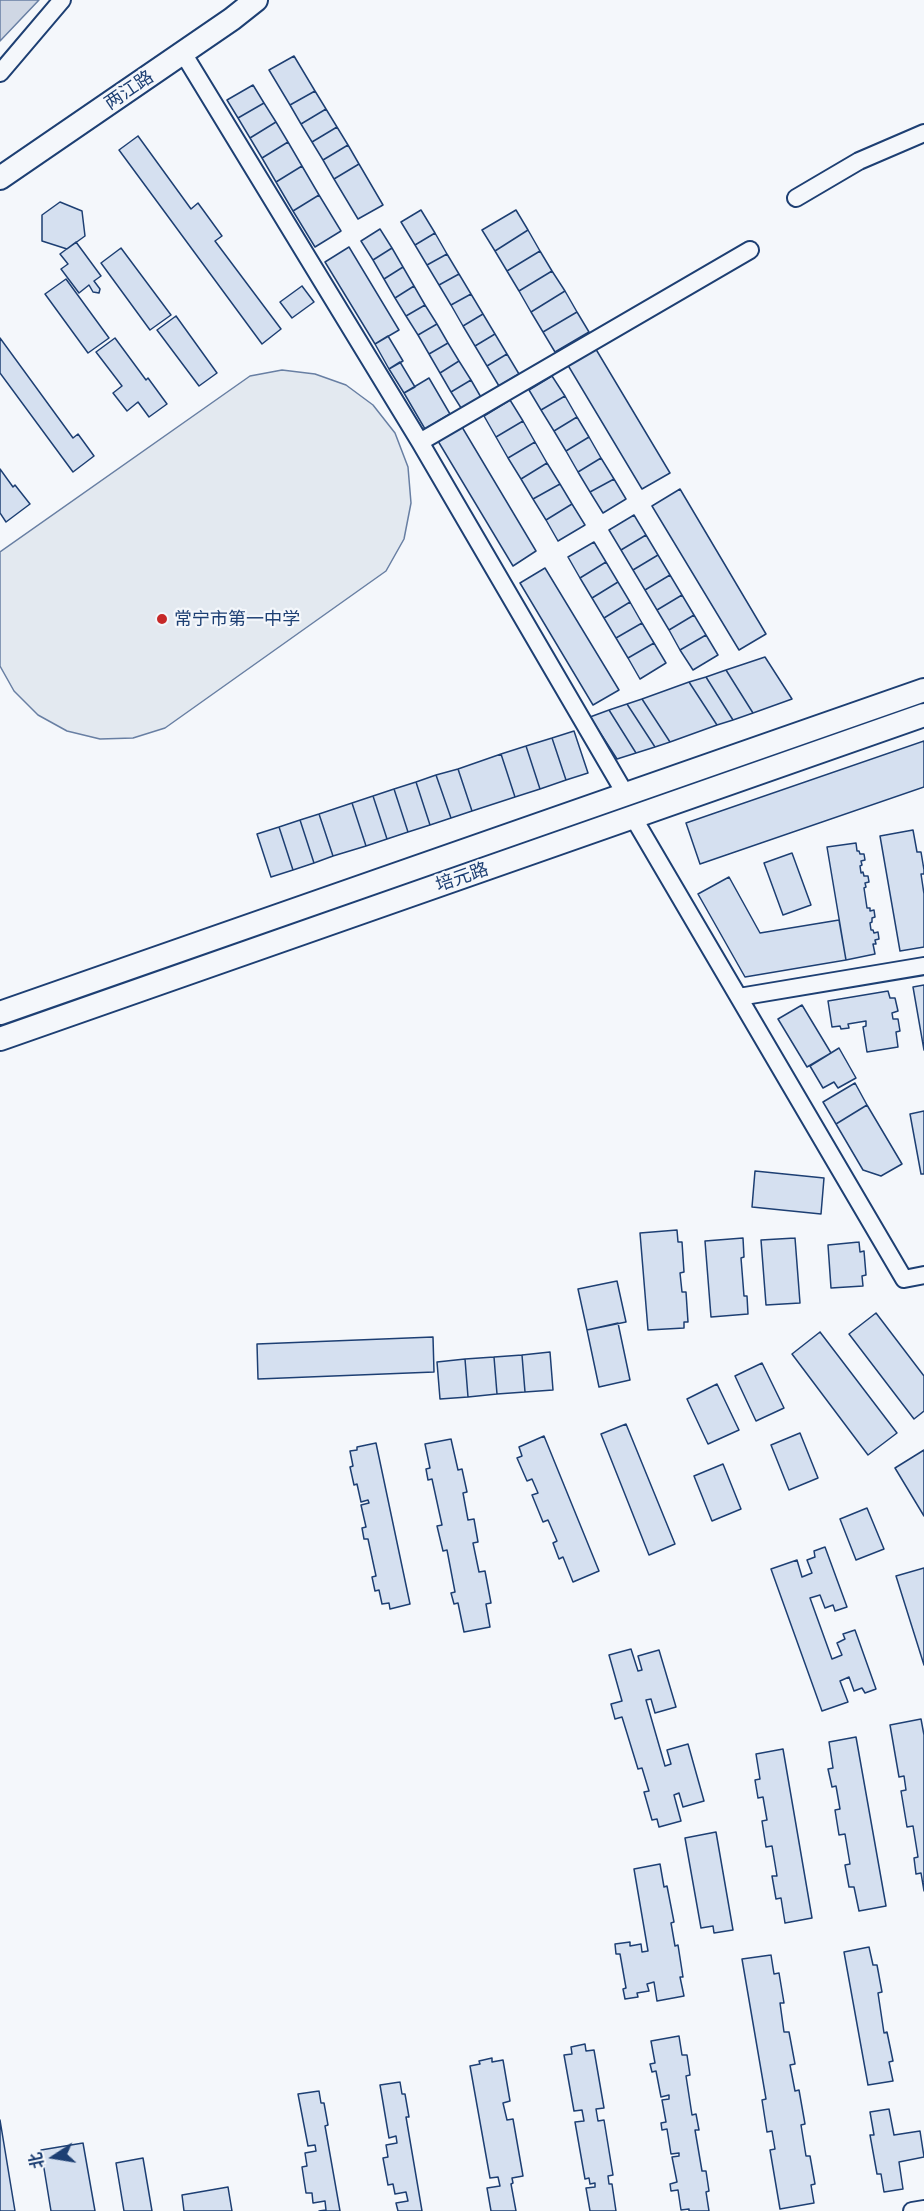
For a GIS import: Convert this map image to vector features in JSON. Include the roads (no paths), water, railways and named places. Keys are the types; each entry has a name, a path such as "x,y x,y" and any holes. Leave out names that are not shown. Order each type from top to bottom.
{"main road":[{"name":"两江路","path":"0,178 183,53 256,0"},
{"name":"培元路","path":"0,1013 924,690"},
{"name":"培元路","path":"0,1039 924,715"}],"street":[{"path":"0,73 62,0"},
{"path":"183,53 420,442 626,795"},
{"path":"796,198 859,161 924,133"},
{"path":"420,442 750,250"},
{"path":"633,817 904,1279 924,1275"},
{"path":"739,997 924,966"},
{"path":"912,2211 924,2209"}],"place":[{"name":"常宁市第一中学","path":"162,619"}]}
